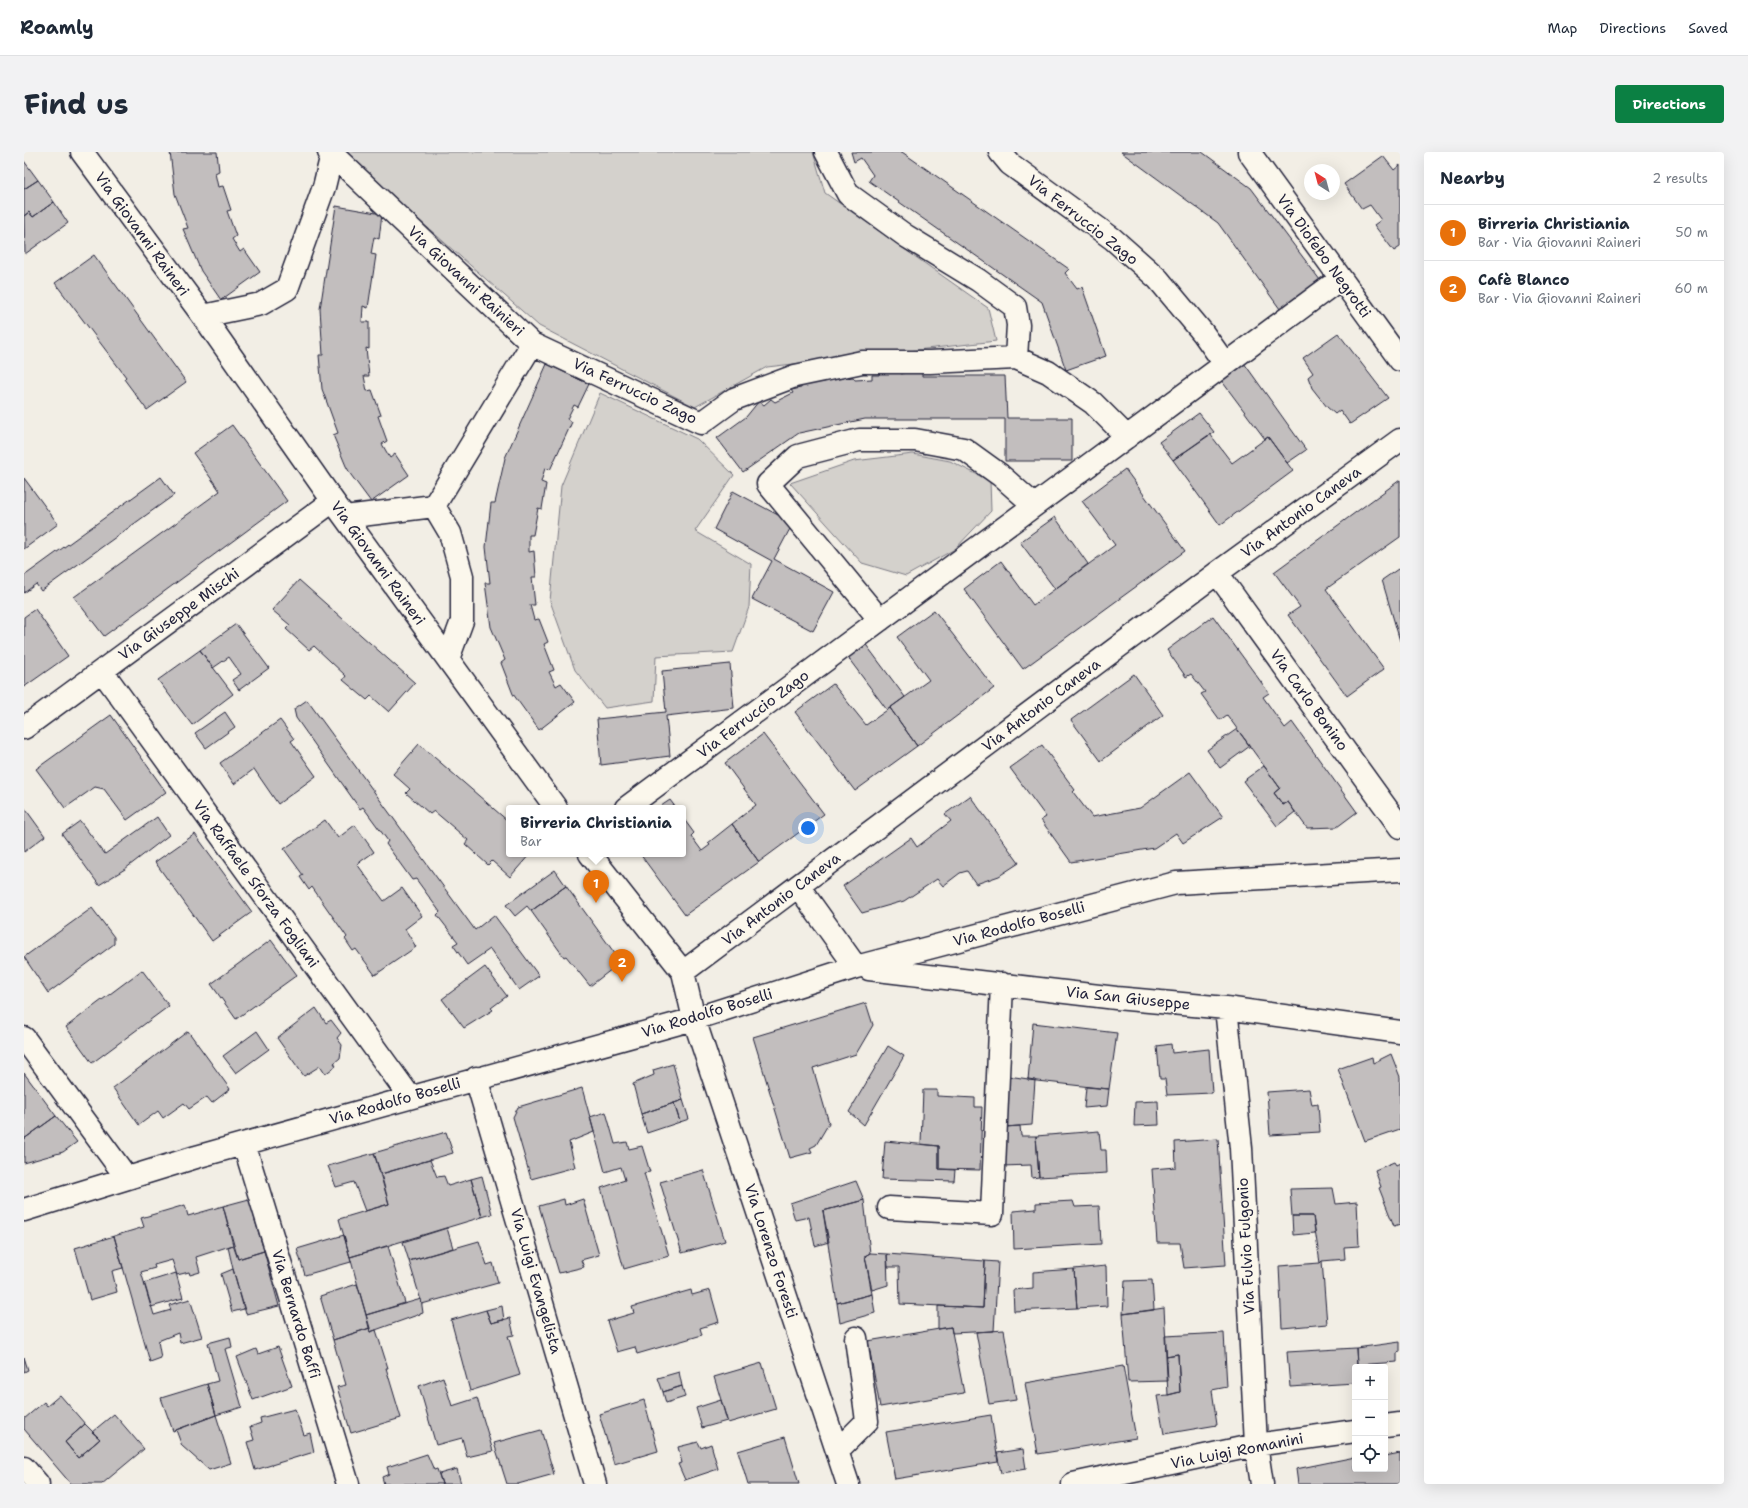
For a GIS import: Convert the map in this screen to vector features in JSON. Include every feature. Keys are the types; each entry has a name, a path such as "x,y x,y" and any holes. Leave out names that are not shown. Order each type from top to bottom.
{"street":[{"name":"Via Giovanni Raineri","path":"82,152 203,316 339,509 554,805"},
{"path":"826,152 848,194 906,236 978,280 1015,307 1018,325 1016,358"},
{"name":"Via Ferruccio Zago","path":"1000,152 1010,164 1113,239 1158,279 1203,333 1225,364"},
{"name":"Via Diofebo Negrotti","path":"1249,152 1400,360"},
{"path":"203,316 261,304 287,289 324,187 330,153"},
{"name":"Via Giovanni Rainieri","path":"330,153 532,344 434,506"},
{"name":"Via Ferruccio Zago","path":"630,805 1340,279"},
{"name":"Via Ferruccio Zago","path":"532,344 701,423 734,399 795,376 862,362 930,362 1016,358 1048,372 1093,403 1127,437"},
{"path":"880,620 768,484 798,456 859,440 915,440 964,449 1000,475 1034,505"},
{"name":"Via Antonio Caneva","path":"683,972 1217,572 1400,440"},
{"path":"339,509 434,506 450,533 462,576 462,621 448,659"},
{"name":"Via Giuseppe Mischi","path":"24,728 102,671 339,509"},
{"name":"Via Carlo Bonino","path":"1217,572 1400,827"},
{"name":"Via Raffaele Sforza Fogliani","path":"102,671 410,1097"},
{"path":"592,857 683,972"},
{"name":"Via Rodolfo Boselli","path":"24,1210 244,1144 476,1078 694,1019 856,967 1176,883 1400,870"},
{"path":"798,886 856,967"},
{"name":"Via San Giuseppe","path":"856,967 1116,998 1226,1008 1400,1032"},
{"name":"Via Lorenzo Foresti","path":"683,972 694,1019 848,1484"},
{"path":"889,1208 992,1214 1002,984"},
{"name":"Via Fulvio Fulgonio","path":"1226,1008 1242,1148 1256,1445 1262,1484"},
{"path":"24,1038 127,1178"},
{"name":"Via Luigi Evangelista","path":"476,1078 595,1484"},
{"name":"Via Bernardo Baffi","path":"244,1144 348,1484"},
{"path":"837,1451 866,1421 856,1338"},
{"path":"1388,1426 1400,1424"},
{"name":"Via Luigi Romanini","path":"1072,1484 1256,1445 1352,1431"},
{"path":"24,1468 38,1484"}],"shaded area":[{"path":"342,152 813,152 825,193 988,308 996,341 767,367 695,407 539,326"},
{"path":"600,393 697,439 734,475 695,531 751,564 749,607 733,652 656,656 654,701 605,708 575,670 550,601 561,486"},
{"path":"913,454 950,461 990,481 991,511 955,549 906,576 862,563 790,483 854,461"}],"building":[{"path":"170,152 217,152 219,171 215,173 218,187 223,186 231,210 227,211 236,236 232,239 240,252 244,249 260,272 221,300 201,271 183,229 188,228 175,194"},
{"path":"851,152 902,152 1069,269 1065,273 1077,289 1082,287 1106,356 1066,370 1042,302 869,181 873,175 861,158 854,162"},
{"path":"1121,152 1202,152 1251,188 1320,280 1280,309 1218,223"},
{"path":"1383,156 1394,170 1400,165 1400,247 1394,251 1374,225 1381,220 1370,205 1362,209 1344,184"},
{"path":"24,161 38,180 24,189"},
{"path":"38,180 54,202 33,217 29,212 24,216 24,189"},
{"path":"54,202 68,223 25,254 24,216 29,212 33,217"},
{"path":"336,206 382,214 379,239 374,237 371,254 376,255 368,308 363,306 362,322 369,322 369,349 366,348 369,376 364,376 367,391 372,390 381,415 378,416 387,441 382,444 390,458 395,454 409,475 371,502 346,466 333,435 338,433 322,389 319,355 323,355 320,309"},
{"path":"94,255 186,382 147,410 124,379 126,377 55,283"},
{"path":"1338,333 1388,398 1350,424 1340,410 1335,414 1327,407 1312,388 1308,377 1313,373 1303,358"},
{"path":"1244,363 1306,450 1287,463 1268,437 1265,439 1221,380"},
{"path":"547,364 589,384 578,407 574,405 567,419 572,422 550,470 545,468 541,482 546,484 542,509 538,508 533,535 529,535 529,552 534,551 536,577 532,577 535,605 530,605 534,620 539,619 548,642 544,644 554,670 549,672 556,686 561,683 575,702 539,730 513,694 501,663 505,660 491,627 485,583 490,583 486,547 491,503 495,503 505,458"},
{"path":"881,368 902,374 922,369 922,376 1005,376 1007,418 1072,418 1072,461 1005,461 1005,419 865,419 799,433 743,472 717,438 746,417 759,401 764,405 771,399 775,402 793,393 791,390 801,388 803,380 824,382 842,373 846,378 853,377 855,380 872,379 872,375 879,375"},
{"path":"1199,413 1214,432 1173,460 1159,442"},
{"path":"232,425 287,501 104,636 74,597 220,491 193,453"},
{"path":"1210,434 1232,463 1268,437 1293,471 1220,525 1173,460"},
{"path":"1125,469 1185,551 1023,669 964,589 1001,561 1033,605 1115,545 1082,501"},
{"path":"161,477 174,495 41,591 36,584 24,593 24,576"},
{"path":"24,478 58,524 24,549"},
{"path":"1400,480 1400,537 1326,589 1384,669 1347,696 1288,615 1300,607 1274,572"},
{"path":"733,491 793,523 774,559 834,592 813,631 752,599 772,561 714,529"},
{"path":"1055,517 1088,564 1055,589 1020,542"},
{"path":"1398,569 1400,571 1400,641 1382,580"},
{"path":"299,580 415,683 389,712 371,696 367,700 343,680 346,676 314,646 309,650 286,629 290,625 272,610"},
{"path":"35,609 68,656 24,687 24,617"},
{"path":"934,610 994,688 917,746 890,708 929,680 897,637"},
{"path":"1213,616 1269,693 1263,697 1285,728 1292,722 1357,812 1337,827 1307,828 1288,802 1283,805 1274,793 1280,788 1227,715 1220,720 1201,694 1205,692 1191,674 1186,677 1167,650"},
{"path":"236,624 269,668 239,690 232,680 241,674 229,657 213,668 200,650"},
{"path":"864,642 905,697 887,710 846,655"},
{"path":"200,650 233,694 192,725 158,680"},
{"path":"730,664 734,708 666,716 670,756 601,765 597,719 666,712 662,671"},
{"path":"1134,674 1163,715 1101,761 1071,720"},
{"path":"833,684 866,725 890,708 917,746 855,791 795,712"},
{"path":"307,700 475,930 494,915 539,976 519,990 490,949 467,965 453,945 458,942 437,915 440,912 416,879 412,880 386,844 388,841 363,807 360,809 296,718 294,709"},
{"path":"225,712 235,727 206,748 195,733"},
{"path":"111,715 166,792 127,820 104,789 95,787 65,808 36,769"},
{"path":"280,720 294,739 291,741 316,776 278,804 254,769 234,784 220,763"},
{"path":"1237,729 1250,746 1220,768 1207,750"},
{"path":"763,734 824,814 759,862 732,824 756,805 725,763"},
{"path":"419,744 506,819 506,857 527,857 510,877 492,861 488,865 465,844 468,840 434,811 430,814 406,793 410,789 393,774"},
{"path":"1042,745 1075,790 1073,792 1092,817 1140,808 1190,772 1223,817 1183,843 1176,833 1154,848 1071,862 1041,820 1046,817 1010,768"},
{"path":"1264,766 1280,788 1274,793 1283,805 1288,802 1295,812 1277,826 1243,781"},
{"path":"970,796 1019,863 999,876 976,884 967,871 960,873 943,886 937,879 904,901 862,913 843,886 911,838 917,847 951,821 945,814"},
{"path":"670,800 674,805 662,805"},
{"path":"24,807 45,836 24,852"},
{"path":"157,817 169,835 125,869 99,885 62,834 80,821 105,854"},
{"path":"325,820 338,838 355,825 374,852 357,864 384,901 402,888 422,916 405,929 416,947 375,975 356,949 353,951 345,939 347,937 312,887 309,890 300,877 303,875 284,849"},
{"path":"686,822 694,833 691,836 702,851 710,845 708,843 732,824 759,862 685,915 642,857 686,857"},
{"path":"195,834 252,912 212,941 155,862"},
{"path":"555,870 566,886 531,911 527,906 515,916 506,905"},
{"path":"566,886 621,962 590,986 566,956 564,957 531,911"},
{"path":"92,908 114,937 114,944 48,993 24,957"},
{"path":"271,940 297,975 236,1019 211,984"},
{"path":"485,967 507,996 491,1008 493,1010 464,1028 442,999"},
{"path":"142,970 169,1006 92,1063 66,1027"},
{"path":"866,1003 873,1025 856,1054 813,1068 829,1123 816,1145 810,1148 812,1152 790,1158 753,1037"},
{"path":"316,1008 326,1023 331,1020 341,1033 337,1038 342,1045 340,1058 334,1063 336,1066 325,1074 320,1066 304,1076 277,1038"},
{"path":"1033,1023 1117,1033 1109,1089 1028,1080"},
{"path":"188,1031 230,1089 212,1103 207,1097 189,1109 184,1103 163,1118 158,1111 139,1125 113,1088"},
{"path":"257,1031 269,1049 236,1073 223,1056"},
{"path":"1171,1044 1172,1053 1209,1049 1212,1093 1167,1095 1165,1079 1160,1079 1157,1046"},
{"path":"888,1046 904,1056 864,1125 849,1112"},
{"path":"1391,1054 1400,1077 1400,1129 1365,1141 1338,1069 1372,1057 1373,1063"},
{"path":"673,1064 683,1100 641,1114 633,1084 654,1075 653,1070"},
{"path":"24,1073 56,1116 24,1139"},
{"path":"1008,1076 1035,1080 1032,1125 1005,1127"},
{"path":"1086,1087 1109,1089 1107,1106 1084,1108"},
{"path":"582,1088 594,1132 569,1142 575,1167 531,1179 513,1117 518,1107"},
{"path":"1309,1089 1312,1105 1318,1104 1320,1132 1270,1135 1267,1092"},
{"path":"923,1090 937,1090 937,1096 975,1098 975,1107 982,1107 980,1170 939,1169 939,1146 921,1144"},
{"path":"683,1100 689,1119 680,1122 674,1103"},
{"path":"1158,1101 1159,1125 1134,1126 1135,1102"},
{"path":"674,1103 680,1122 647,1133 641,1114"},
{"path":"606,1112 615,1144 627,1142 629,1149 642,1146 650,1172 644,1173 669,1256 624,1269 601,1188 625,1180 621,1167 605,1172 590,1117"},
{"path":"56,1116 77,1142 63,1152 24,1163 24,1139"},
{"path":"1020,1126 1021,1136 1036,1136 1039,1177 1032,1178 1031,1165 1002,1166 1005,1127"},
{"path":"1099,1131 1101,1150 1106,1150 1107,1173 1039,1177 1036,1136"},
{"path":"446,1132 453,1153 381,1174 374,1153"},
{"path":"1218,1139 1226,1265 1184,1268 1180,1243 1157,1243 1152,1169 1176,1167 1175,1142"},
{"path":"885,1141 939,1146 939,1169 955,1170 954,1181 882,1179"},
{"path":"374,1153 389,1204 365,1211 354,1182 336,1187 328,1166"},
{"path":"430,1160 437,1177 444,1176 448,1186 471,1179 482,1217 350,1257 339,1219 389,1204 381,1174"},
{"path":"1394,1162 1396,1165 1400,1163 1400,1224 1394,1226 1379,1188 1381,1187 1375,1170"},
{"path":"703,1170 725,1241 682,1253 660,1182"},
{"path":"482,1176 492,1214 482,1217 471,1179"},
{"path":"856,1181 864,1200 823,1211 829,1242 815,1246 809,1217 795,1220 790,1203"},
{"path":"1333,1188 1336,1204 1357,1202 1359,1246 1344,1247 1345,1259 1322,1261 1320,1263 1313,1216 1292,1216 1290,1189"},
{"path":"249,1199 264,1251 238,1259 223,1206"},
{"path":"564,1199 565,1205 583,1199 599,1255 581,1260 584,1267 559,1273 539,1206"},
{"path":"864,1200 870,1253 865,1256 872,1294 837,1303 823,1211"},
{"path":"1073,1201 1075,1207 1099,1206 1101,1244 1014,1249 1013,1211 1036,1209 1036,1203"},
{"path":"185,1205 188,1216 223,1206 233,1245 196,1257 200,1272 190,1275 189,1272 177,1275 172,1260 154,1265 155,1268 141,1272 154,1315 171,1310 169,1305 190,1299 202,1337 180,1343 178,1333 158,1341 161,1358 150,1362 114,1236 144,1227 141,1218"},
{"path":"1292,1216 1313,1216 1315,1233 1293,1235"},
{"path":"447,1228 453,1248 409,1261 403,1242"},
{"path":"344,1235 351,1262 305,1275 297,1249"},
{"path":"114,1236 123,1268 112,1271 117,1292 90,1300 75,1248"},
{"path":"479,1241 487,1265 493,1263 498,1283 422,1304 409,1261"},
{"path":"233,1245 238,1259 264,1251 279,1306 246,1314 228,1247"},
{"path":"388,1246 405,1303 366,1315 350,1257"},
{"path":"870,1253 887,1254 888,1285 872,1290 865,1256"},
{"path":"887,1254 985,1261 983,1308 900,1304 899,1267 888,1267"},
{"path":"985,1261 998,1262 994,1331 952,1333 951,1327 938,1329 938,1306 983,1308"},
{"path":"1322,1261 1327,1324 1282,1328 1279,1266 1320,1263"},
{"path":"1106,1266 1107,1306 1077,1308 1074,1269"},
{"path":"233,1269 244,1309 232,1312 221,1274"},
{"path":"1074,1269 1077,1308 1014,1311 1013,1290 1033,1288 1033,1272"},
{"path":"176,1273 183,1298 151,1307 144,1283"},
{"path":"1152,1280 1154,1310 1123,1314 1125,1281"},
{"path":"357,1284 370,1328 333,1340 320,1296"},
{"path":"691,1290 692,1295 710,1290 719,1322 700,1328 702,1335 637,1354 635,1347 617,1352 607,1321 634,1313 632,1307"},
{"path":"872,1294 875,1313 840,1323 837,1303"},
{"path":"421,1299 423,1313 370,1332 366,1315"},
{"path":"502,1306 504,1320 491,1323 486,1310"},
{"path":"1164,1308 1168,1381 1128,1382 1123,1314"},
{"path":"486,1310 491,1323 510,1318 514,1335 508,1336 520,1375 470,1391 451,1320"},
{"path":"951,1327 964,1393 880,1407 868,1341"},
{"path":"370,1328 370,1332 376,1330 401,1418 351,1433 337,1387 346,1385 333,1340"},
{"path":"1004,1330 1016,1400 989,1404 976,1332"},
{"path":"1224,1333 1227,1387 1212,1390 1217,1425 1164,1434 1157,1396 1180,1392 1178,1354 1166,1356 1165,1336"},
{"path":"230,1337 232,1347 225,1349 242,1407 216,1415 207,1384 218,1381 208,1343"},
{"path":"1400,1342 1400,1352 1397,1353 1397,1362 1357,1364 1356,1348"},
{"path":"278,1347 292,1386 253,1400 237,1357 256,1349 258,1354"},
{"path":"1356,1348 1357,1364 1352,1364 1352,1383 1290,1387 1287,1352"},
{"path":"1178,1354 1180,1392 1168,1395 1166,1356"},
{"path":"24,1357 28,1370 24,1372"},
{"path":"762,1363 776,1409 728,1423 714,1377"},
{"path":"1123,1366 1136,1438 1038,1454 1025,1383"},
{"path":"679,1372 682,1386 663,1392 658,1378"},
{"path":"443,1377 452,1406 477,1398 493,1451 467,1457 462,1438 436,1445 419,1386"},
{"path":"207,1384 216,1415 173,1431 161,1398"},
{"path":"682,1386 685,1397 666,1403 663,1392"},
{"path":"60,1395 85,1424 65,1442 78,1458 100,1439 92,1432 114,1414 144,1449 102,1484 71,1484 24,1429 24,1419 44,1402 47,1406"},
{"path":"644,1400 658,1451 614,1464 599,1414"},
{"path":"721,1400 727,1421 702,1428 696,1408"},
{"path":"295,1409 304,1435 310,1433 314,1452 255,1470 247,1442 254,1440 250,1427 261,1423 260,1418"},
{"path":"216,1415 231,1463 209,1470 182,1446 176,1430"},
{"path":"991,1415 998,1462 895,1479 886,1432"},
{"path":"85,1424 100,1439 78,1458 65,1442"},
{"path":"541,1430 554,1474 518,1484 507,1484 494,1443"},
{"path":"785,1437 799,1484 748,1484 738,1451"},
{"path":"698,1442 701,1448 711,1444 718,1469 685,1480 678,1464 682,1463 678,1447"},
{"path":"1023,1449 1026,1469 1001,1473 997,1453"},
{"path":"1400,1453 1400,1484 1298,1484 1296,1469 1352,1458 1352,1472 1388,1472 1388,1455"},
{"path":"427,1454 434,1470 437,1469 442,1484 384,1484 382,1477 389,1474 387,1467"},
{"path":"457,1469 461,1484 442,1484 439,1474"}],"place":[{"name":"Birreria Christiania","path":"596,903"},
{"name":"Cafè Blanco","path":"622,982"}]}
